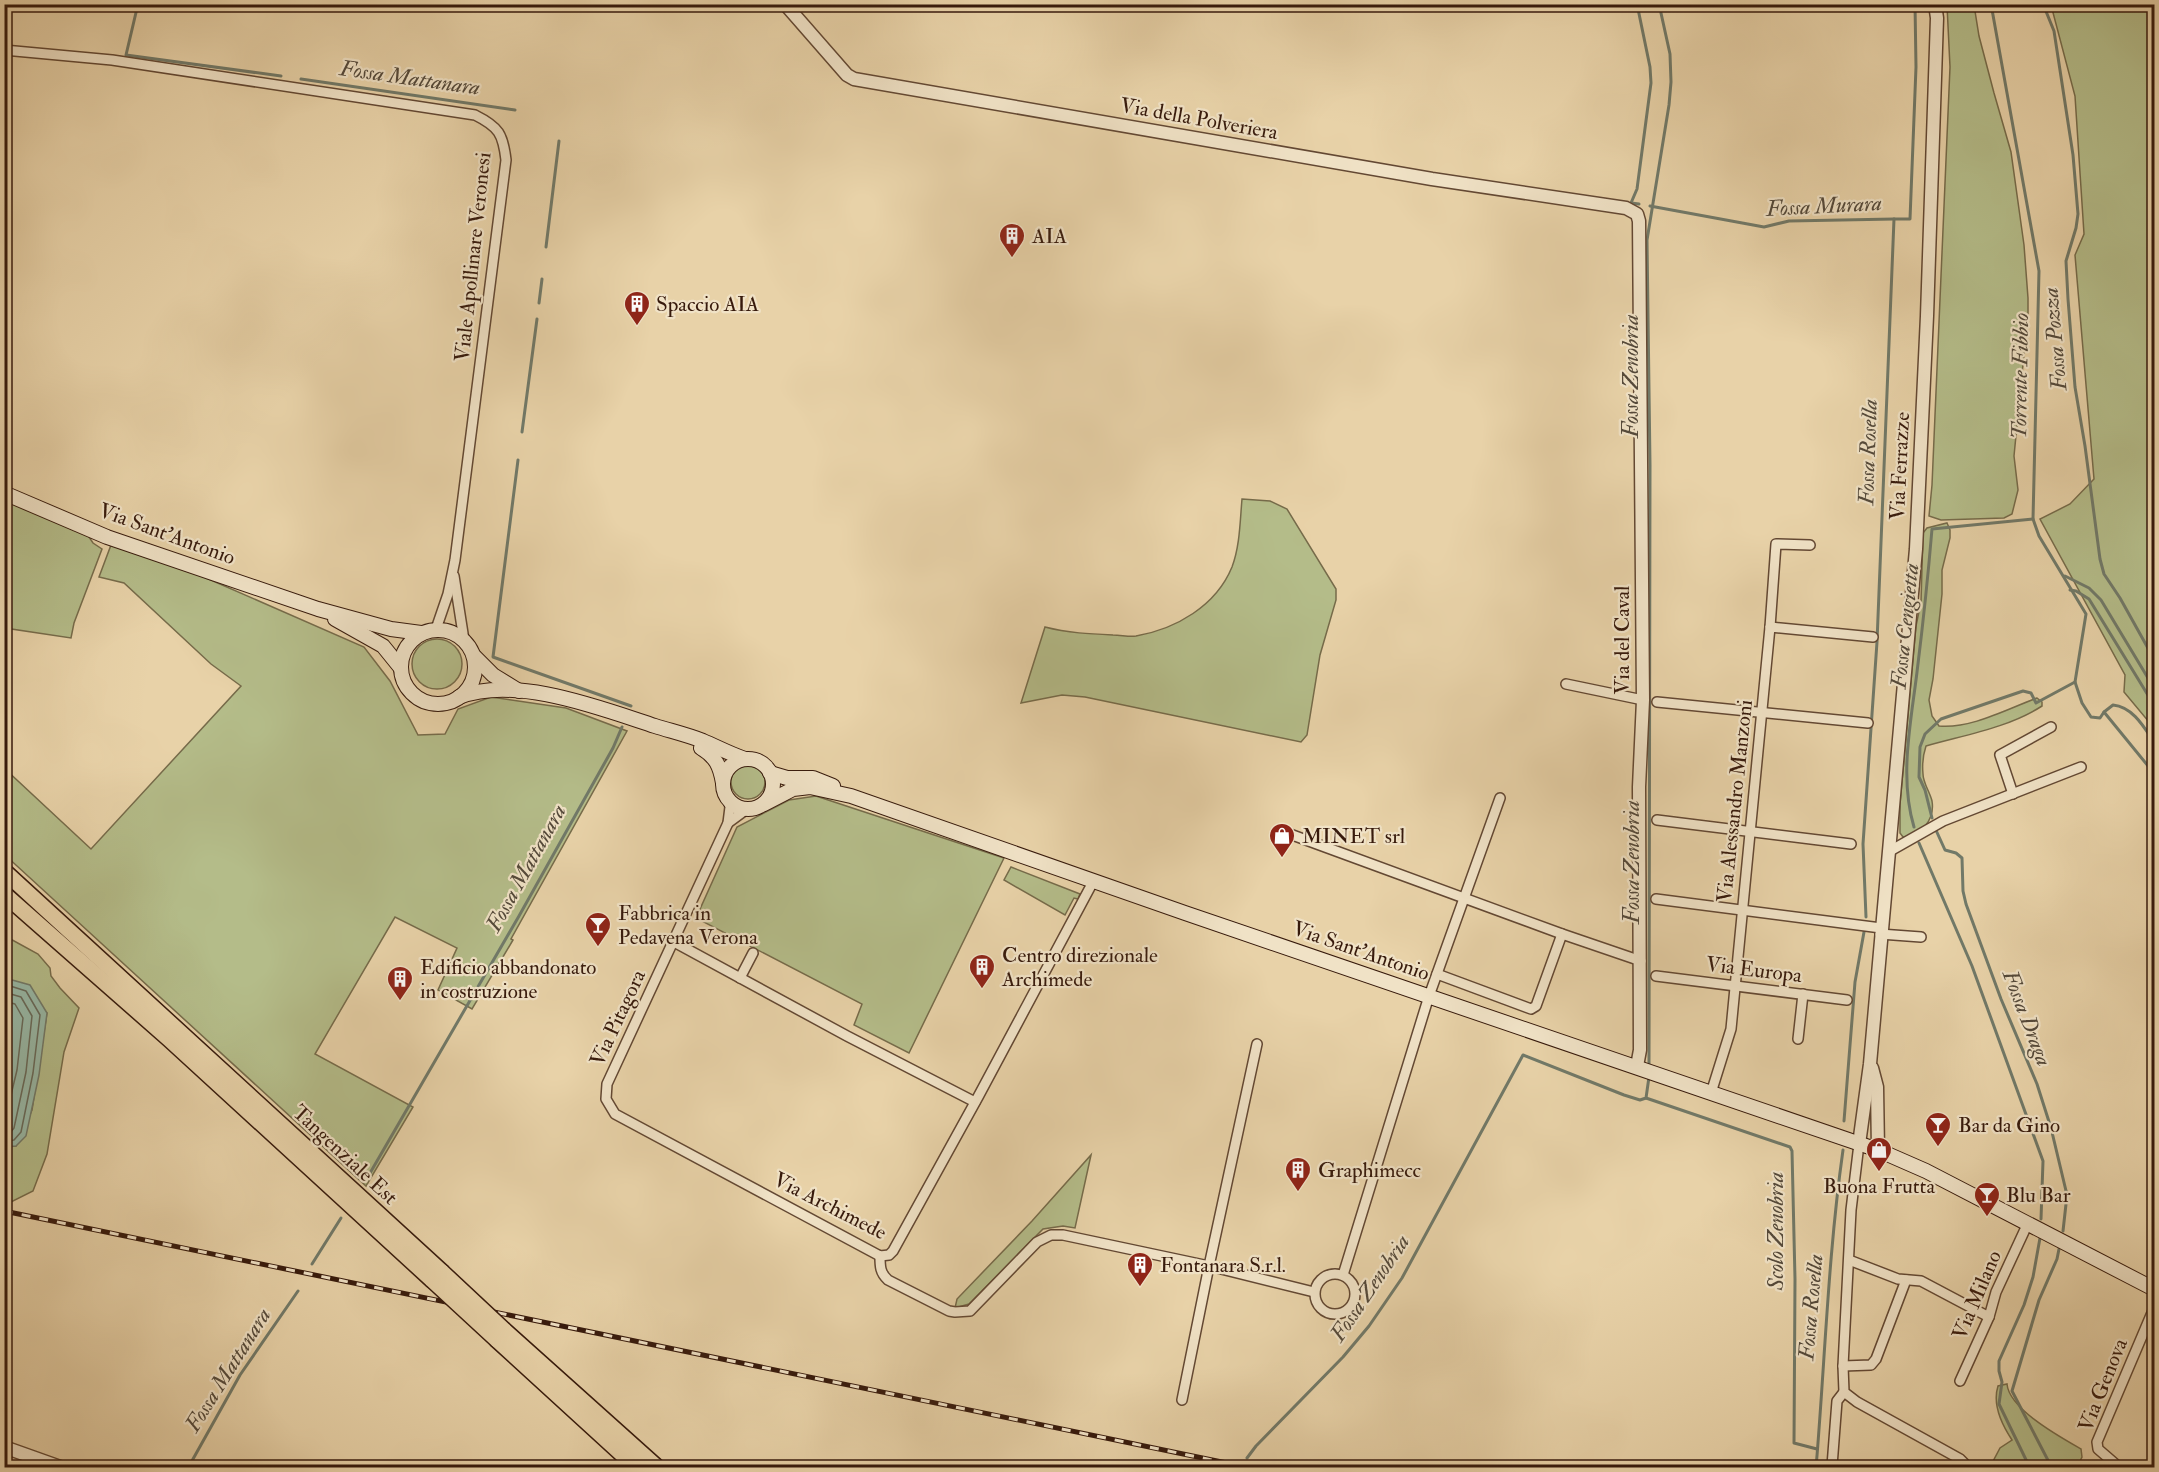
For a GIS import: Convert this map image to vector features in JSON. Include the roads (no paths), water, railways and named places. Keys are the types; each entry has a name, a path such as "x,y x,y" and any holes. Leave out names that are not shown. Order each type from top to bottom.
{"highway":[{"name":"Tangenziale Est","path":"4,871 500,1335 637,1467"},
{"name":"Tangenziale Est","path":"4,894 437,1276"},
{"name":"Tangenziale Est","path":"500,1335 657,1467"}],"main road":[{"name":"Via Sant'Antonio","path":"4,493 107,537 318,609 391,629 421,633 436,629"},
{"name":"Via Sant'Antonio","path":"318,609 383,646 400,668 402,679 408,689 416,697 426,702 437,704 449,702 475,691 488,690 521,692 587,703 701,740 721,751 757,761 770,773 787,778 806,777 827,782 851,796"},
{"path":"436,629 455,634 464,640"},
{"path":"400,668 406,647 421,633"},
{"name":"Via Sant'Antonio","path":"464,640 474,656 493,675 521,692"},
{"path":"459,697 471,683 474,674 474,656"},
{"name":"Via Sant'Antonio","path":"676,733 716,759 721,769 728,800"},
{"path":"723,783 728,769 745,759"},
{"path":"764,804 771,792 770,773"},
{"name":"Via Sant'Antonio","path":"747,809 764,804 793,789 810,787 851,796 1878,1150 1926,1171 2154,1288"},
{"path":"728,800 736,807 747,809"}],"street":[{"name":"Via della Polveriera","path":"785,4 847,75 854,79 1432,179 1626,208 1637,214"},
{"name":"Via Ferrazze","path":"1870,1064 1917,538 1933,165 1935,4"},
{"name":"Viale Apollinare Veronesi","path":"4,50 112,60 475,115 490,122 499,130 506,160 453,568 448,594 436,629"},
{"name":"Via del Caval","path":"1637,214 1642,700 1640,1050 1637,1066"},
{"name":"Via Alessandro Manzoni","path":"1711,1093 1731,1029 1776,543 1810,545"},
{"name":"Viale Apollinare Veronesi","path":"453,568 464,640"},
{"path":"1770,627 1873,637"},
{"path":"1566,684 1642,700"},
{"path":"1657,702 1868,723"},
{"path":"2013,794 2000,755 2051,727"},
{"path":"1890,851 1943,821 2081,767"},
{"path":"1343,1275 1429,996 1500,798"},
{"name":"Via Pitagora","path":"606,1100 607,1083 728,823 730,807 728,800"},
{"name":"Via Pitagora","path":"728,823 747,809"},
{"path":"1657,820 1851,844"},
{"path":"1287,833 1641,961"},
{"name":"Via Archimede","path":"606,1100 615,1114 880,1256 888,1255 975,1102 1094,880"},
{"path":"1656,899 1921,937"},
{"path":"1437,974 1531,1009 1536,1006 1562,934"},
{"path":"674,942 975,1102"},
{"path":"740,978 753,953"},
{"name":"Via Europa","path":"1656,976 1847,1000"},
{"path":"1798,1039 1803,994"},
{"path":"1182,1400 1257,1044"},
{"path":"1832,1466 1837,1401 1844,1392 1843,1366 1851,1210 1870,1064"},
{"path":"1870,1064 1877,1087 1878,1150"},
{"name":"Via Milano","path":"1960,1381 1989,1317 1996,1292 2028,1223"},
{"path":"880,1256 880,1269 888,1280 955,1312 970,1311 1037,1242 1051,1235 1209,1266 1314,1292"},
{"path":"1849,1260 1898,1279 1920,1281 1989,1317"},
{"path":"1343,1275 1349,1279 1355,1291 1353,1304 1336,1314 1329,1313 1318,1305 1314,1292 1316,1286 1324,1276 1343,1275"},
{"path":"1843,1366 1871,1365 1876,1359 1906,1280"},
{"name":"Via Genova","path":"2120,1467 2098,1449 2097,1442 2154,1308"},
{"path":"1844,1392 1960,1459 1969,1467"},
{"path":"4,1448 63,1467"}],"water":[{"path":"5,978 30,985 47,1013 39,1075 26,1136 16,1146 5,1147"}],"waterway":[{"name":"Fossa Mattanara","path":"138,4 126,55 281,76"},
{"name":"Fossa Murara","path":"1637,4 1650,67 1651,83 1637,189 1631,203 1639,204"},
{"name":"Fossa Zenobria","path":"1649,1067 1650,465 1647,240 1671,82 1670,54 1659,4"},
{"name":"Fossa Rosella","path":"1866,917 1863,844 1877,642 1894,219 1910,219 1916,67 1915,4"},
{"name":"Torrente Fibbio","path":"1991,4 2039,271 2033,519 2039,536 2086,614 2075,682 2082,703 2091,717 2100,718 2104,712 2153,772 2154,778"},
{"name":"Fossa Pozza","path":"2043,4 2054,31 2073,155 2078,214 2066,261 2068,299 2075,387 2100,559 2104,574 2154,659"},
{"name":"Fossa Mattanara","path":"301,79 515,110"},
{"name":"Fossa Mattanara","path":"546,247 559,141"},
{"name":"Fossa Murara","path":"1650,206 1764,227 1789,221 1894,219"},
{"name":"Fossa Mattanara","path":"539,303 542,279"},
{"name":"Fossa Mattanara","path":"522,432 537,319"},
{"name":"Fossa Mattanara","path":"518,460 493,657 631,706"},
{"name":"Fossa Cengietta","path":"1914,827 1907,789 1909,730 1932,529 2033,519"},
{"path":"2065,576 2089,588 2101,600 2154,688"},
{"path":"2070,590 2089,599 2154,705"},
{"name":"Fossa Draga","path":"1932,818 1919,777 1920,747 1925,734 1941,719 2023,691 2031,693 2036,703 2075,682"},
{"name":"Torrente Fibbio","path":"2104,712 2113,705 2126,710 2137,719 2154,742"},
{"name":"Fossa Mattanara","path":"366,1180 519,916 613,748 622,727"},
{"name":"Fossa Draga","path":"1935,828 1945,850 1956,853 1962,858 1963,891 1966,904 2001,999 2037,1084 2051,1128 2067,1195 2063,1231"},
{"name":"Fossa Cengietta","path":"1919,843 1972,966 2043,1161 2041,1219"},
{"name":"Fossa Rosella","path":"1844,1121 1855,982 1864,932"},
{"name":"Fossa Zenobria","path":"1247,1458 1343,1357 1369,1326 1402,1278 1523,1055 1640,1100 1646,1098 1649,1077"},
{"name":"Scolo Zenobria","path":"1646,1098 1790,1147 1792,1151 1795,1279 1794,1443 1817,1449"},
{"name":"Fossa Rosella","path":"1816,1468 1830,1269 1843,1150"},
{"name":"Fossa Mattanara","path":"312,1264 341,1218"},
{"name":"Fossa Cengietta","path":"2030,1468 1999,1404 2002,1382 1999,1361 2024,1305 2033,1277 2040,1238"},
{"name":"Fossa Draga","path":"2052,1468 2012,1391 2039,1300 2059,1249"},
{"name":"Fossa Mattanara","path":"188,1468 240,1375 298,1291"}],"railway":[{"path":"4,1211 1251,1468"}],"place":[{"name":"AIA","path":"1012,259"},
{"name":"Spaccio AIA","path":"637,327"},
{"name":"MINET srl","path":"1282,859"},
{"name":"Fabbrica in Pedavena Verona","path":"598,948"},
{"name":"Centro direzionale Archimede","path":"982,990"},
{"name":"Edificio abbandonato in costruzione","path":"400,1002"},
{"name":"Bar da Gino","path":"1938,1148"},
{"name":"Buona Frutta","path":"1879,1173"},
{"name":"Graphimecc","path":"1298,1193"},
{"name":"Blu Bar","path":"1987,1218"},
{"name":"Fontanara S.r.l.","path":"1140,1288"}]}
